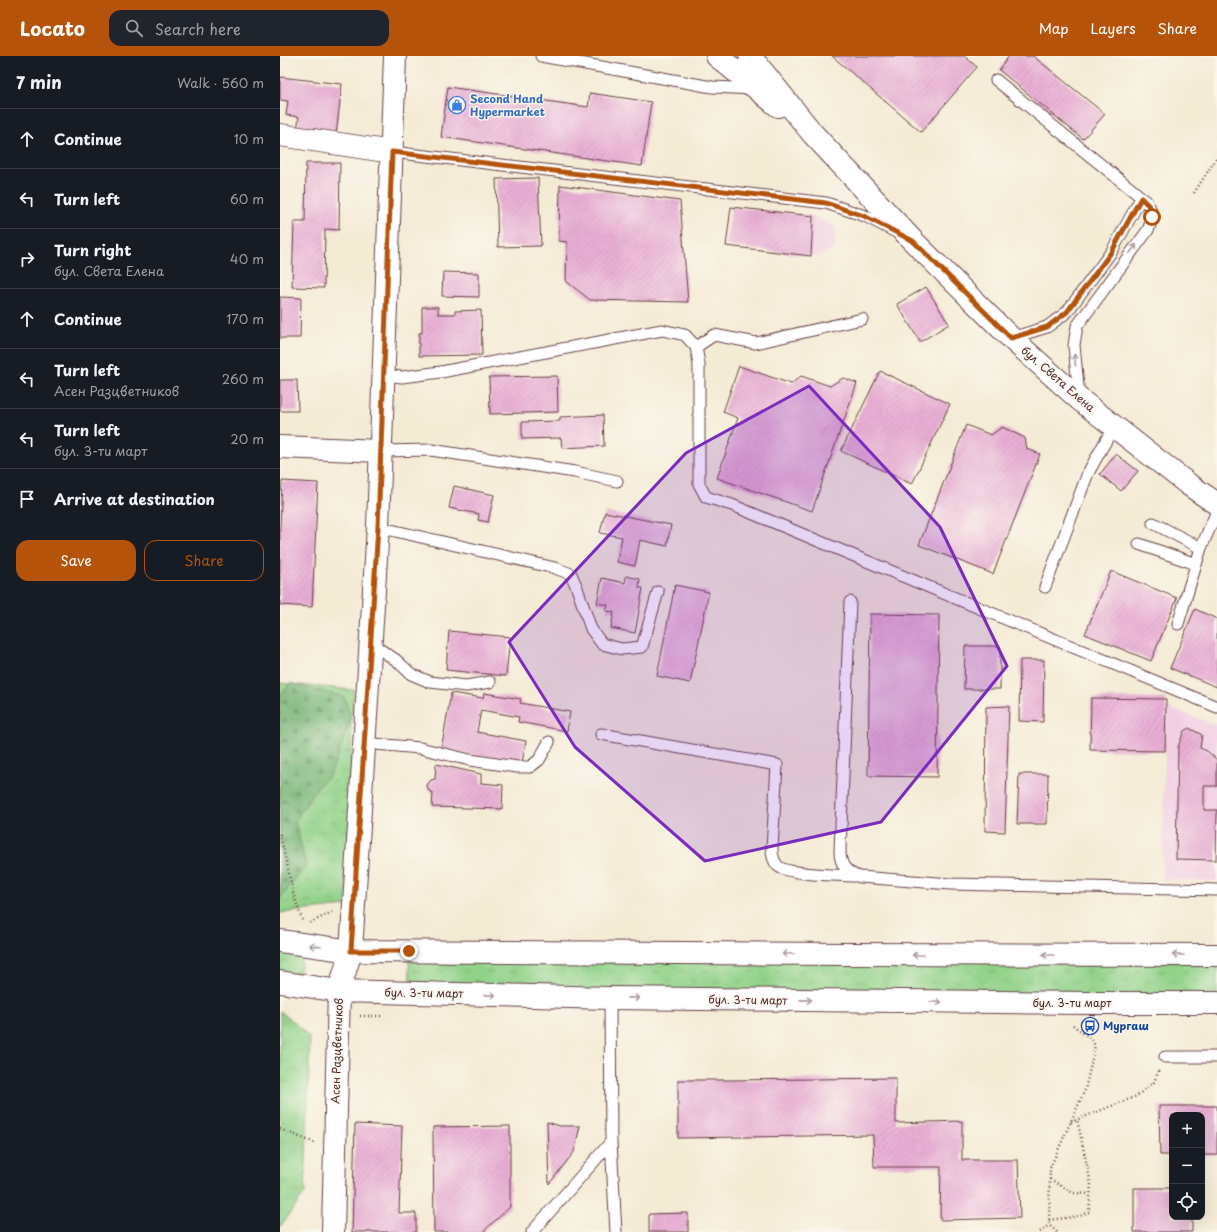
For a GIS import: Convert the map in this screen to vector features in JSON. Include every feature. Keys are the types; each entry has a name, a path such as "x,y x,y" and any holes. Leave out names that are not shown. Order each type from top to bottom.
{"street":[{"name":"Асен Разцветников","path":"333,1232 339,991 351,951 378,527 395,56"},
{"name":"бул. Света Елена","path":"717,56 813,134"},
{"name":"бул. Света Елена","path":"750,56 813,134 913,241 1011,338 1079,399 1188,484 1217,504"},
{"path":"280,135 392,152"},
{"path":"280,447 381,451"},
{"path":"280,941 351,951 1217,955"},
{"name":"бул. 3-ти март","path":"280,982 339,991 610,998 1052,1003 1217,1003"}],"lane":[{"path":"541,56 712,87 757,89"},
{"path":"996,80 1141,198 1149,206 1151,211 1151,224 1077,326 1074,345 1079,399"},
{"path":"392,152 826,203 864,216 913,241"},
{"path":"1011,338 1047,327 1067,312 1112,251 1141,198"},
{"path":"696,347 714,335 756,343 862,319"},
{"path":"384,375 402,377 441,372 662,330 685,335 696,347 699,364 699,484 706,497 732,505 1217,707"},
{"path":"1045,588 1088,473 1114,426"},
{"path":"381,451 432,450 575,472 617,481"},
{"path":"1178,624 1201,548 1217,511"},
{"path":"1153,523 1201,548"},
{"path":"378,527 554,568 571,574 591,629 602,644 622,649 642,647 658,592"},
{"path":"1139,544 1196,564"},
{"path":"850,602 840,858 842,865 847,871 860,877"},
{"path":"370,644 396,660 411,674 430,682 466,686 490,682"},
{"path":"601,734 777,765 772,855 779,866 791,872 952,884 1217,890"},
{"path":"364,743 420,748 470,760 517,767 530,767 539,760 549,742"},
{"path":"610,998 612,1142 616,1232"},
{"path":"1165,1057 1217,1057"},
{"path":"532,1232 612,1142"}],"path":[{"path":"1194,193 1217,157"},
{"path":"280,834 294,896 304,926"},
{"path":"298,925 304,926 333,912 353,912"},
{"path":"1049,1225 1050,1168 1086,1090 1095,1046 1091,1039 1079,1031 1052,1003"},
{"path":"1071,1122 1137,1096 1154,1082 1165,1057"},
{"path":"1049,1220 1080,1216 1088,1212 1091,1184 1077,1119"},
{"path":"280,1129 334,1151"},
{"path":"1049,1178 1073,1193 1090,1194"},
{"path":"1040,1232 1049,1225"},
{"path":"1049,1225 1058,1232"}],"highlighted area":[{"path":"809,386 940,527 1007,666 881,822 705,861 575,747 509,642 686,453"}],"shaded area":[{"path":"813,216 835,227 835,248 818,256 811,256"},
{"path":"1166,707 1217,725 1217,881 1162,880"}],"green space":[{"path":"280,683 354,690 351,718 351,807 346,906 280,913"},
{"path":"290,683 344,697 351,718 329,777 317,787 295,821 306,866 280,899 280,696"},
{"path":"280,941 303,944 299,985 280,982"},
{"path":"409,951 1217,955 1217,1001 410,993"},
{"path":"280,1011 310,1038 305,1193 280,1227"}],"building":[{"path":"832,56 964,56 977,67 921,132"},
{"path":"1009,56 1033,56 1105,114 1083,139 999,70"},
{"path":"280,77 342,84 336,135 297,130 299,117 286,115 288,101 280,100"},
{"path":"448,87 588,107 590,93 651,102 642,166 441,137"},
{"path":"306,163 340,163 339,230 325,229 324,288 292,287 294,222 305,222"},
{"path":"538,178 541,246 498,247 496,179"},
{"path":"560,185 680,201 688,302 590,300 566,281 567,242 559,241"},
{"path":"731,207 813,216 811,256 726,246"},
{"path":"443,272 479,273 479,297 442,296"},
{"path":"926,287 949,324 920,342 897,304"},
{"path":"280,297 301,298 300,338 280,338"},
{"path":"422,307 438,307 438,314 455,314 455,311 481,310 482,355 419,356 419,333 422,333"},
{"path":"739,366 791,384 801,376 830,386 843,378 857,383 812,511 717,478 738,418 723,412"},
{"path":"880,371 950,404 912,484 841,451"},
{"path":"557,376 558,412 490,414 489,377"},
{"path":"280,380 297,380 298,411 280,411"},
{"path":"603,415 604,446 562,448 561,438 522,439 522,422 560,421 560,417"},
{"path":"966,425 991,435 1002,427 1025,438 1027,449 1040,454 993,574 919,545"},
{"path":"1116,454 1138,471 1121,491 1100,474"},
{"path":"282,481 318,483 312,607 280,605 280,526"},
{"path":"454,486 494,495 488,522 478,520 479,514 449,508"},
{"path":"605,512 671,525 667,546 640,540 635,566 617,562 622,537 600,533"},
{"path":"1111,571 1177,598 1151,661 1085,634"},
{"path":"626,576 640,579 639,588 643,588 635,633 611,628 614,612 606,611 608,605 597,603 602,578 625,583"},
{"path":"675,585 709,592 690,683 657,676"},
{"path":"1195,609 1217,619 1217,687 1170,668"},
{"path":"870,614 939,615 937,777 868,776"},
{"path":"449,631 510,637 506,676 446,670"},
{"path":"965,646 1000,646 1000,689 964,689"},
{"path":"1020,660 1044,660 1043,722 1019,721"},
{"path":"451,693 483,698 484,693 521,699 520,703 570,712 567,731 518,722 519,717 481,710 477,732 526,741 522,763 441,750"},
{"path":"1091,698 1166,699 1165,751 1090,750"},
{"path":"1009,706 1005,832 985,831 986,707"},
{"path":"1189,728 1202,735 1200,748 1207,751 1217,760 1217,786 1204,786 1204,810 1217,810 1216,860 1176,859 1178,747 1184,731"},
{"path":"436,764 481,774 481,783 503,785 502,809 432,807 433,793 428,790 427,785 431,780 435,779"},
{"path":"1019,774 1048,774 1047,824 1017,824"},
{"path":"896,1078 896,1123 962,1121 962,1160 1018,1160 1020,1218 940,1220 941,1167 874,1167 873,1135 678,1138 678,1080"},
{"path":"1159,1106 1217,1106 1217,1155 1205,1155 1205,1112 1169,1112 1169,1155 1160,1155"},
{"path":"547,1122 560,1126 580,1126 574,1152 549,1184"},
{"path":"355,1124 402,1126 399,1213 416,1213 416,1232 352,1232"},
{"path":"510,1126 510,1207 485,1230 485,1232 434,1232 433,1127"},
{"path":"1134,1188 1169,1188 1169,1220 1192,1220 1192,1232 1134,1232"},
{"path":"688,1213 688,1232 649,1232 649,1214"}],"place":[{"name":"Second Hand Hypermarket","path":"457,105"},
{"name":"Мургаш","path":"1090,1026"}],"route":[{"path":"409,951 351,951 378,527 392,152 826,203 864,216 913,241 1011,338 1047,327 1067,312 1112,251 1141,198 1146,201 1149,206 1152,217"}]}
